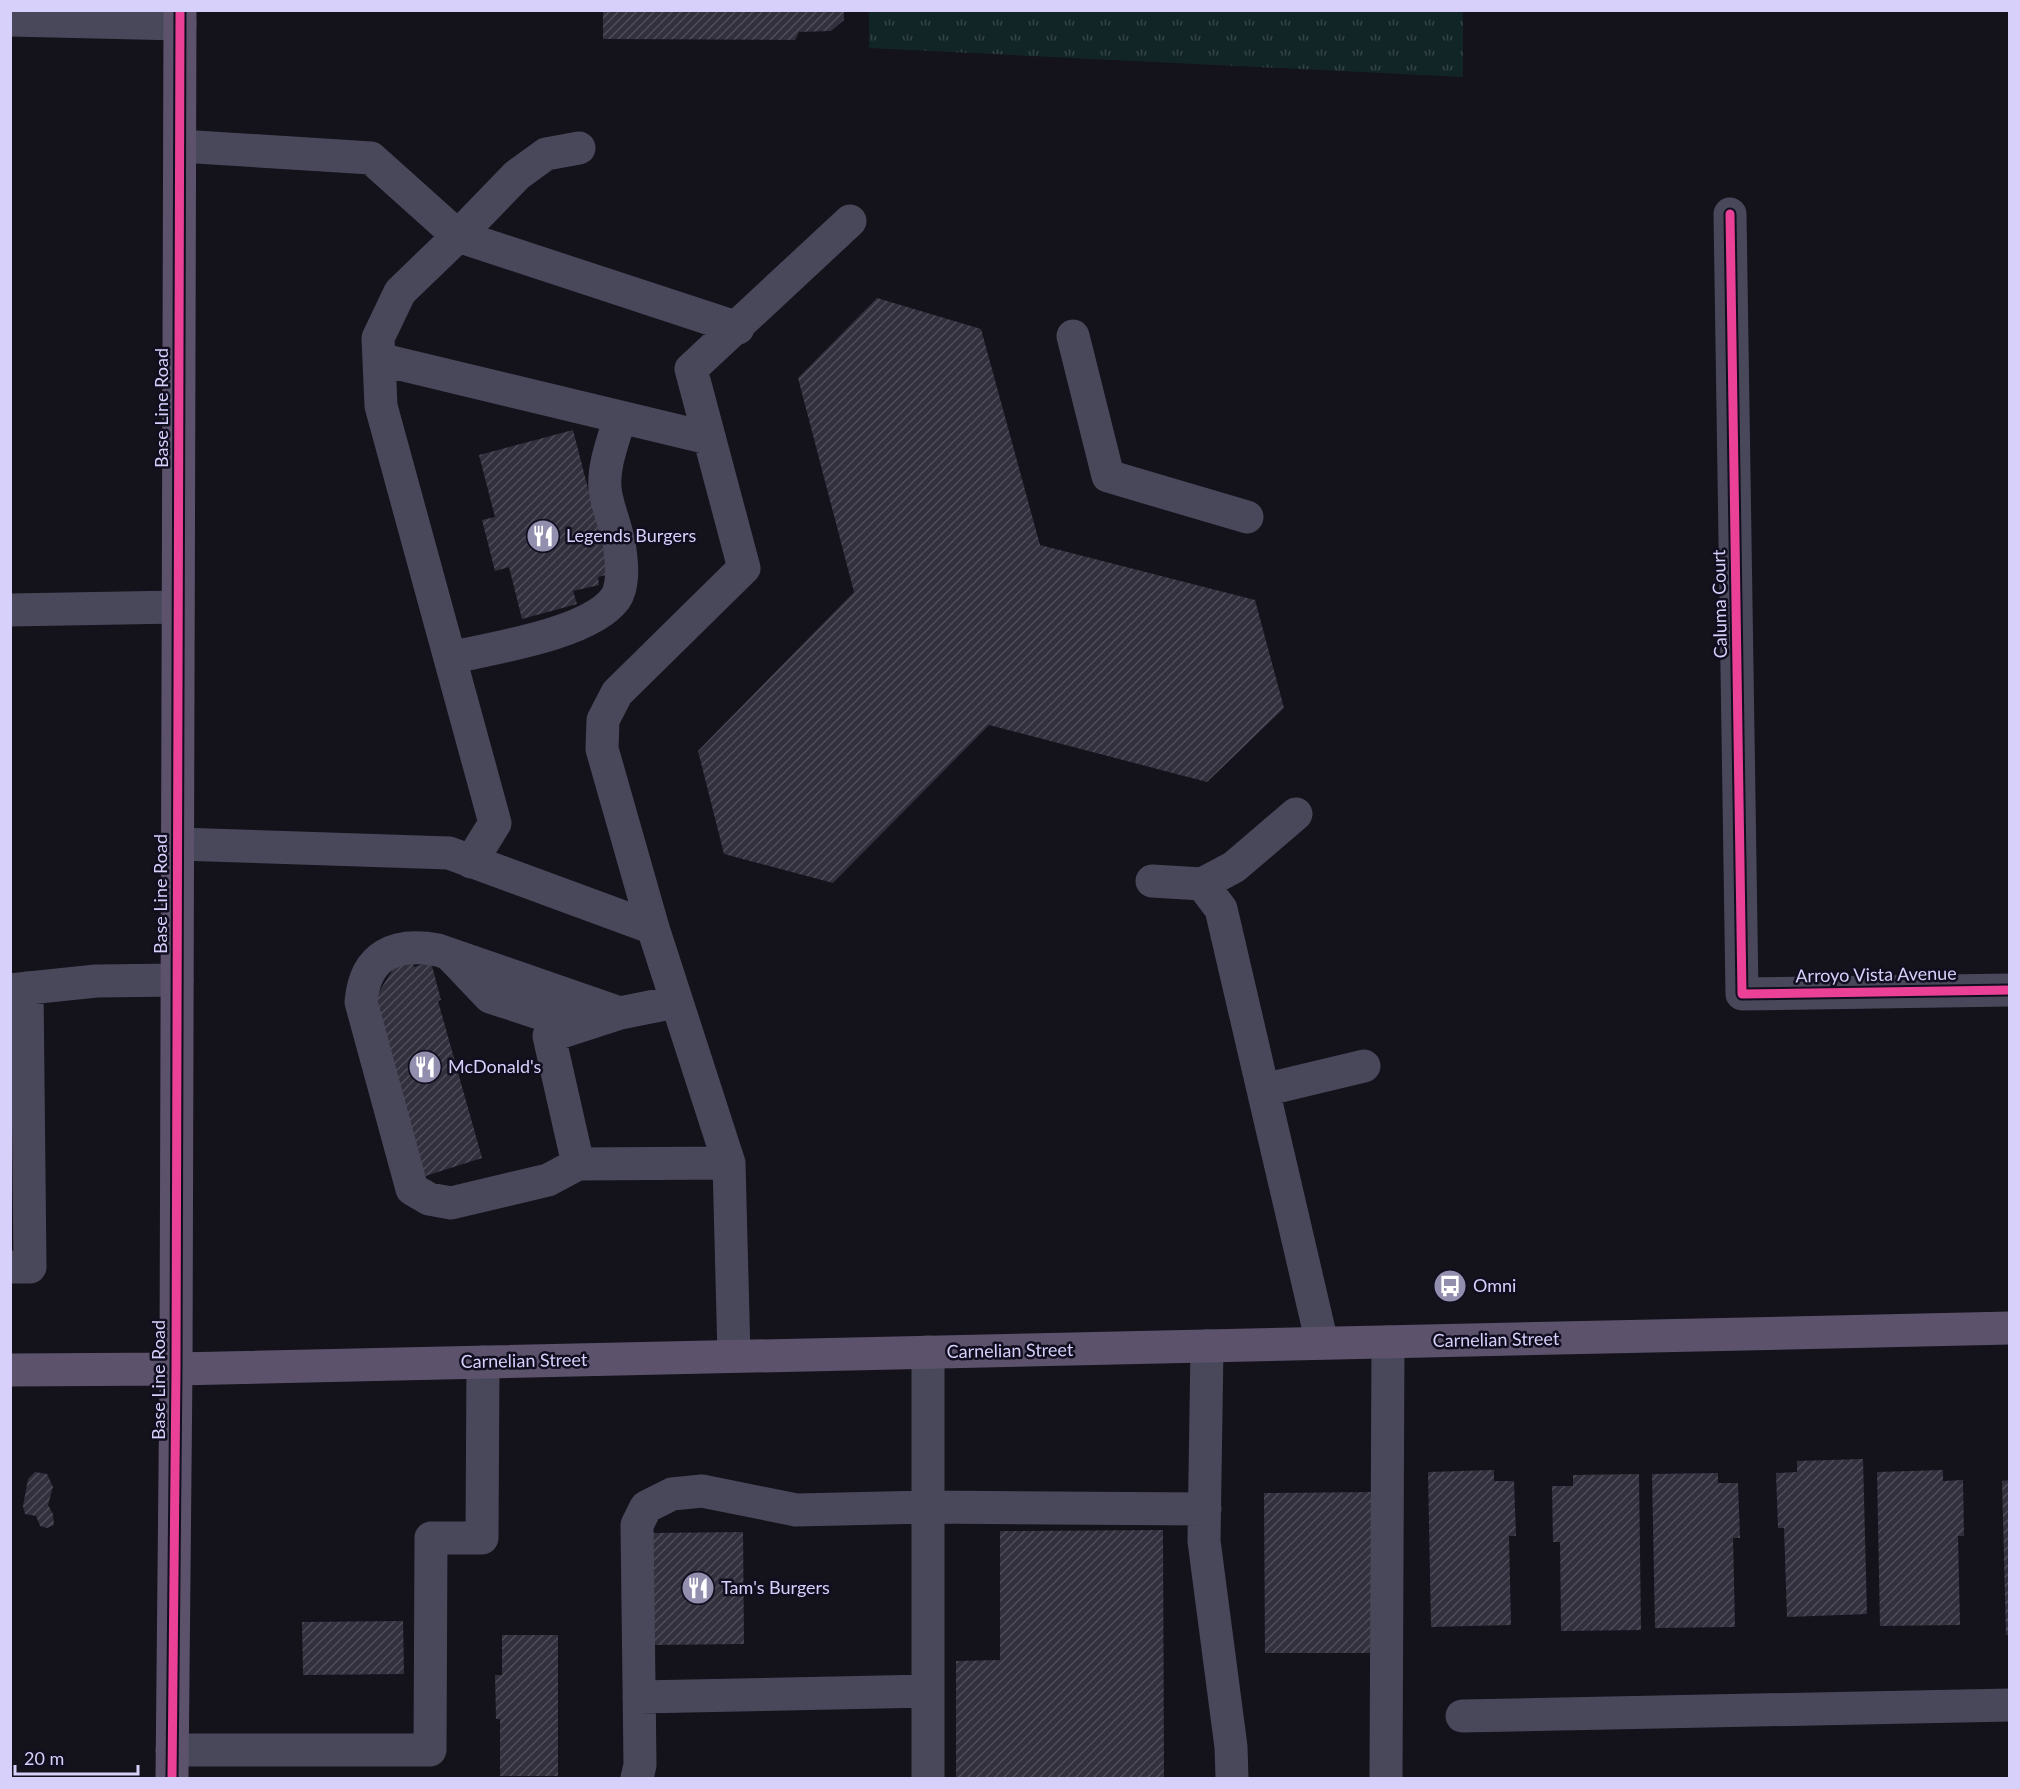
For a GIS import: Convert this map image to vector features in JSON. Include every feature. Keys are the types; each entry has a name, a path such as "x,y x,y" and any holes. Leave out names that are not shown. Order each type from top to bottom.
{"main road":[{"name":"Base Line Road","path":"172,1764 176,1369 180,17"},
{"name":"Carnelian Street","path":"10,1370 176,1369 2010,1328"}],"street":[{"path":"10,20 180,17"},
{"path":"180,146 371,158 458,236 738,328"},
{"path":"471,862 495,823 381,406 378,338 400,292 517,175 546,154 579,147"},
{"name":"Caluma Court","path":"1730,214 1742,994"},
{"path":"734,1356 729,1163 675,1002 602,749 603,720 617,693 744,568 708,438 692,369 850,221"},
{"path":"1073,336 1108,476 1247,517"},
{"path":"379,359 708,438"},
{"path":"450,658 559,631 594,617 615,598 622,575 620,548 605,488 608,460 620,417"},
{"path":"10,610 178,607"},
{"path":"1152,881 1202,884 1234,867 1296,814"},
{"path":"178,844 449,853 653,928"},
{"path":"1202,884 1221,909 1322,1343"},
{"path":"620,1012 449,953 418,946 395,949 376,962 363,980 361,1002 412,1189 429,1199 451,1203 548,1180 578,1164 729,1163"},
{"path":"449,953 490,997 522,1010 579,1026"},
{"path":"10,1267 30,1267 19,989 96,981 177,980"},
{"name":"Arroyo Vista Avenue","path":"1742,994 2010,990"},
{"path":"578,1164 549,1036 620,1012 675,1002"},
{"path":"1264,1090 1364,1066"},
{"path":"1386,1779 1388,1342"},
{"path":"1207,1346 1204,1541 1231,1747 1232,1779"},
{"path":"928,1352 928,1779"},
{"path":"172,1764 430,1750 431,1538 482,1538 483,1362"},
{"path":"637,1779 640,1765 637,1525 646,1507 672,1494 702,1491 796,1510 929,1507 1205,1509"},
{"path":"639,1697 928,1691"},
{"path":"1462,1716 2010,1705"}],"green space":[{"path":"869,11 1463,11 1463,77 869,48"}],"building":[{"path":"603,10 844,10 844,20 831,31 799,32 795,40 603,39"},
{"path":"877,298 981,329 1040,545 1255,600 1284,708 1207,782 989,725 833,883 724,854 698,751 854,592 798,378"},
{"name":"Legends Burgers","path":"573,430 610,574 598,577 599,585 573,591 577,604 522,619 509,567 495,571 482,520 495,517 479,455"},
{"name":"McDonald's","path":"410,950 414,967 431,962 441,1000 438,1001 482,1158 419,1178 375,998 392,971 388,957"},
{"path":"1863,1459 1867,1614 1787,1617 1784,1528 1778,1528 1776,1473 1797,1472 1797,1461"},
{"path":"1494,1470 1494,1481 1514,1481 1516,1536 1509,1536 1511,1625 1431,1627 1428,1472"},
{"path":"1943,1470 1943,1481 1963,1480 1964,1536 1958,1536 1960,1625 1880,1626 1877,1472"},
{"path":"35,1472 47,1474 53,1487 48,1505 53,1514 54,1525 47,1528 40,1526 36,1516 25,1514 23,1506 28,1479"},
{"path":"1718,1473 1718,1483 1738,1483 1740,1538 1733,1538 1735,1627 1655,1628 1652,1474"},
{"path":"1639,1474 1641,1630 1561,1631 1560,1542 1553,1542 1552,1486 1573,1486 1573,1475"},
{"path":"2010,1480 2010,1635 2006,1635 2002,1481"},
{"path":"1374,1492 1376,1653 1265,1653 1264,1493"},
{"path":"1163,1530 1164,1778 956,1778 956,1661 1000,1660 1000,1531"},
{"name":"Tam's Burgers","path":"743,1532 744,1644 652,1645 652,1533"},
{"path":"403,1621 404,1674 303,1675 302,1622"},
{"path":"502,1635 558,1635 558,1776 500,1776 500,1719 496,1719 495,1675 502,1675"}],"cycle path":[{"path":"172,1778 176,1369 180,10"},
{"path":"1730,214 1742,994 2010,990"}],"place":[{"name":"Legends Burgers","path":"543,536"},
{"name":"McDonald's","path":"425,1067"},
{"name":"Omni","path":"1450,1286"},
{"name":"Tam's Burgers","path":"698,1588"}]}
